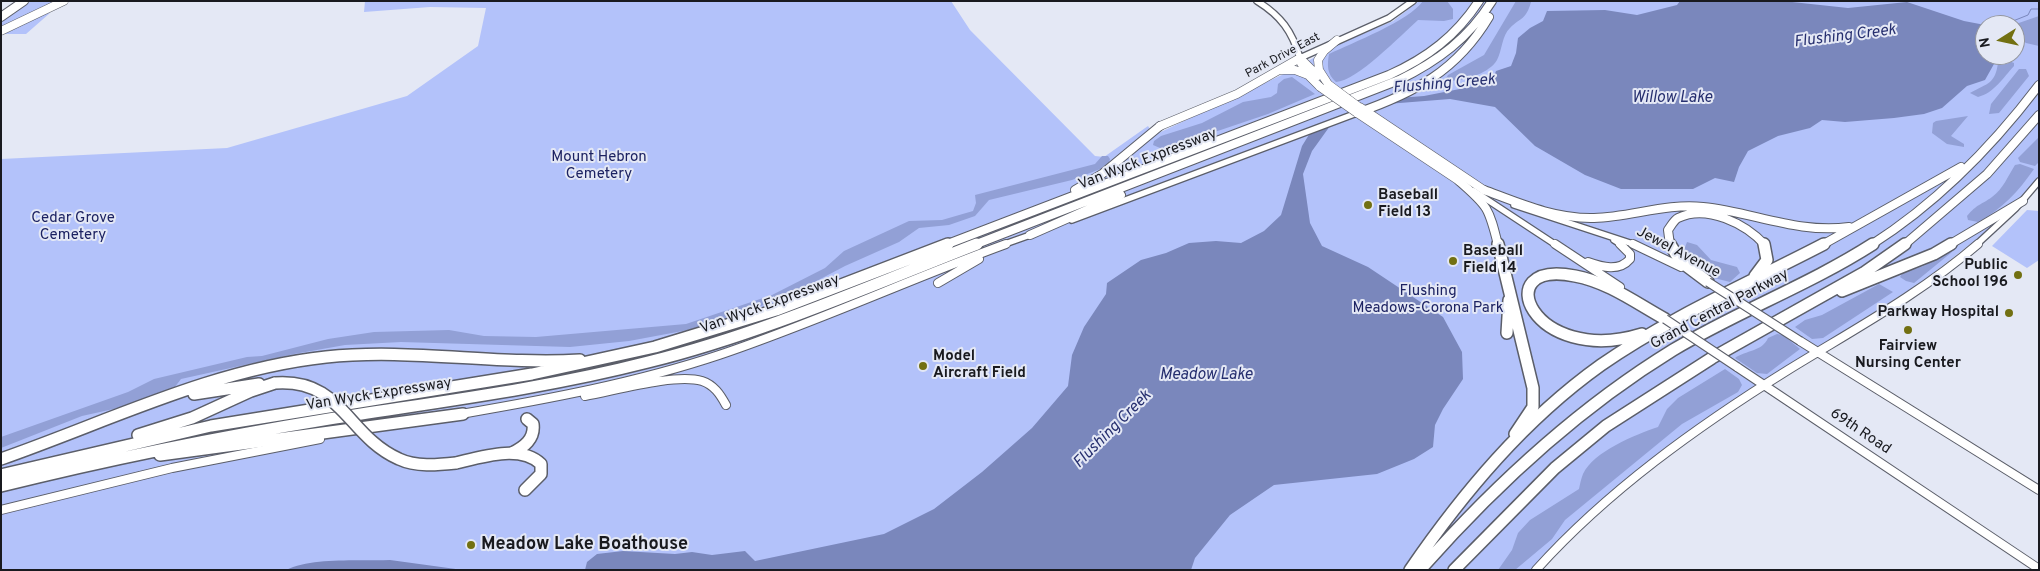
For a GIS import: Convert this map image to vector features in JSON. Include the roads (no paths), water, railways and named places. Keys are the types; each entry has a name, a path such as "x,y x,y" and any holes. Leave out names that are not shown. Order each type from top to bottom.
{"highway":[{"path":"1,10 14,1"},
{"path":"1,17 24,1"},
{"name":"Van Wyck Expressway","path":"1,486 35,472 223,424 540,373 628,356 691,340 750,320 1400,70 1443,45 1461,28 1479,1"},
{"path":"1361,112 1416,89 1455,62 1479,36 1489,18 1492,1"},
{"name":"Van Wyck Expressway","path":"1,475 35,472 194,442 563,381 673,356 773,323 1388,85 1429,66 1467,38 1492,1"},
{"name":"Grand Central Parkway","path":"1420,570 1501,483 1552,438 1602,398 1704,333 1822,273 1873,244 1921,210 1976,158 2014,117 2039,85"},
{"path":"1454,570 1521,499 1589,439 1694,369 1865,272 1929,227 1995,165 2039,115"},
{"path":"1005,222 1096,178 1160,126"},
{"path":"1030,235 1269,131"},
{"path":"1665,322 1607,286 1572,275 1557,274 1541,277 1530,285 1526,294 1530,308 1542,322 1556,331 1576,338 1620,341 1665,322 1744,285 1860,225 1976,158"},
{"path":"1459,181 1482,201 1490,213 1533,388 1534,401 1530,412 1505,446 1500,457"},
{"path":"1484,190 1539,210 1574,217 1601,217 1665,207 1692,206 1726,210 1811,229 1834,230 1860,225"},
{"path":"1795,311 1934,254 2023,201"},
{"path":"1708,282 1685,265 1670,245 1668,229 1676,218 1696,214 1718,217 1741,226 1761,240 1768,251 1768,262 1760,272 1744,285"},
{"path":"1506,333 1509,289"},
{"path":"1410,570 1439,527 1500,457 1542,415 1580,381 1665,322"},
{"path":"1,459 237,375 320,358 377,355 526,363 628,356"},
{"path":"35,472 179,423 251,391 275,383"},
{"path":"130,413 203,392 237,386 302,383 317,389 382,449 399,459 430,464 518,453 539,461 541,474 525,490"},
{"path":"35,472 228,444 463,414"},
{"path":"506,454 523,447 531,438 534,427 527,419"}],"main road":[{"path":"1,31 64,1"},
{"path":"1324,86 1317,61 1322,52 1336,40"},
{"name":"Park Drive East","path":"1160,126 1237,94 1300,58"},
{"name":"Jewel Avenue","path":"1300,58 1301,64 1308,75 1459,181"},
{"name":"Jewel Avenue","path":"1300,58 1324,86"},
{"path":"1278,70 1295,70 1308,75"},
{"name":"Jewel Avenue","path":"1361,112 1407,139 1484,190"}],"street":[{"name":"Jewel Avenue","path":"1257,1 1273,11 1287,24 1293,35 1300,58"},
{"name":"Park Drive East","path":"1300,58 1336,40 1389,18 1413,1"},
{"path":"545,400 633,380 718,355 1030,235 1250,155 1361,112"},
{"path":"1536,570 1572,532 1652,464 1708,422 1927,285 1985,239 2023,201 2039,180"},
{"name":"Jewel Avenue","path":"1459,181 1565,251 1665,322"},
{"name":"Jewel Avenue","path":"1484,190 1524,209 1648,250 1708,282 2039,490"},
{"path":"1565,251 1602,268 1617,268 1628,263 1630,256 1625,247 1585,228"},
{"path":"938,283 1003,246"},
{"name":"69th Road","path":"1665,322 1737,367 2039,569"},
{"path":"1,510 226,456 545,400 692,379 715,387 726,405"}],"water":[{"name":"Meadow Lake","path":"1680,1 1783,1 1848,8 1907,2 1975,23 1975,65 1993,65 1985,80 1967,86 1942,108 1924,114 1894,118 1845,122 1822,120 1810,128 1778,136 1748,151 1739,167 1734,182 1715,178 1693,189 1621,189 1585,175 1535,146 1495,107 1450,99 1387,104 1330,126 1312,151 1303,174 1310,223 1322,246 1368,267 1443,317 1462,352 1463,379 1435,425 1433,447 1414,459 1377,474 1274,485 1230,515 1195,558 1191,570 585,570 587,562 597,554 623,551 675,554 692,552 712,555 745,551 755,561 884,534 934,509 982,472 1032,428 1068,386 1072,355 1084,327 1106,294 1107,283 1141,260 1166,253 1189,243 1216,241 1241,243 1264,231 1281,215 1302,146 1315,125 1385,99 1424,96 1492,81 1496,71 1511,66 1516,53 1518,38 1530,28 1543,21 1547,11 1605,10 1637,15 1677,5"},
{"path":"390,560 463,570 286,570 322,561"}],"waterway":[{"name":"Flushing Creek","path":"2025,16 2028,15 2031,9 2039,9"}],"place":[{"name":"Baseball Field 13","path":"1368,205"},
{"name":"Baseball Field 14","path":"1453,261"},
{"name":"Public School 196","path":"2018,275"},
{"name":"Parkway Hospital","path":"2009,313"},
{"name":"Fairview Nursing Center","path":"1908,330"},
{"name":"Model Aircraft Field","path":"923,366"},
{"name":"Meadow Lake Boathouse","path":"471,545"}],"water label":[{"name":"Willow Lake","path":"1672,99"}],"park label":[{"name":"Mount Hebron Cemetery","path":"599,166"},
{"name":"Cedar Grove Cemetery","path":"73,228"},
{"name":"Flushing Meadows-Corona Park","path":"1428,300"}]}
